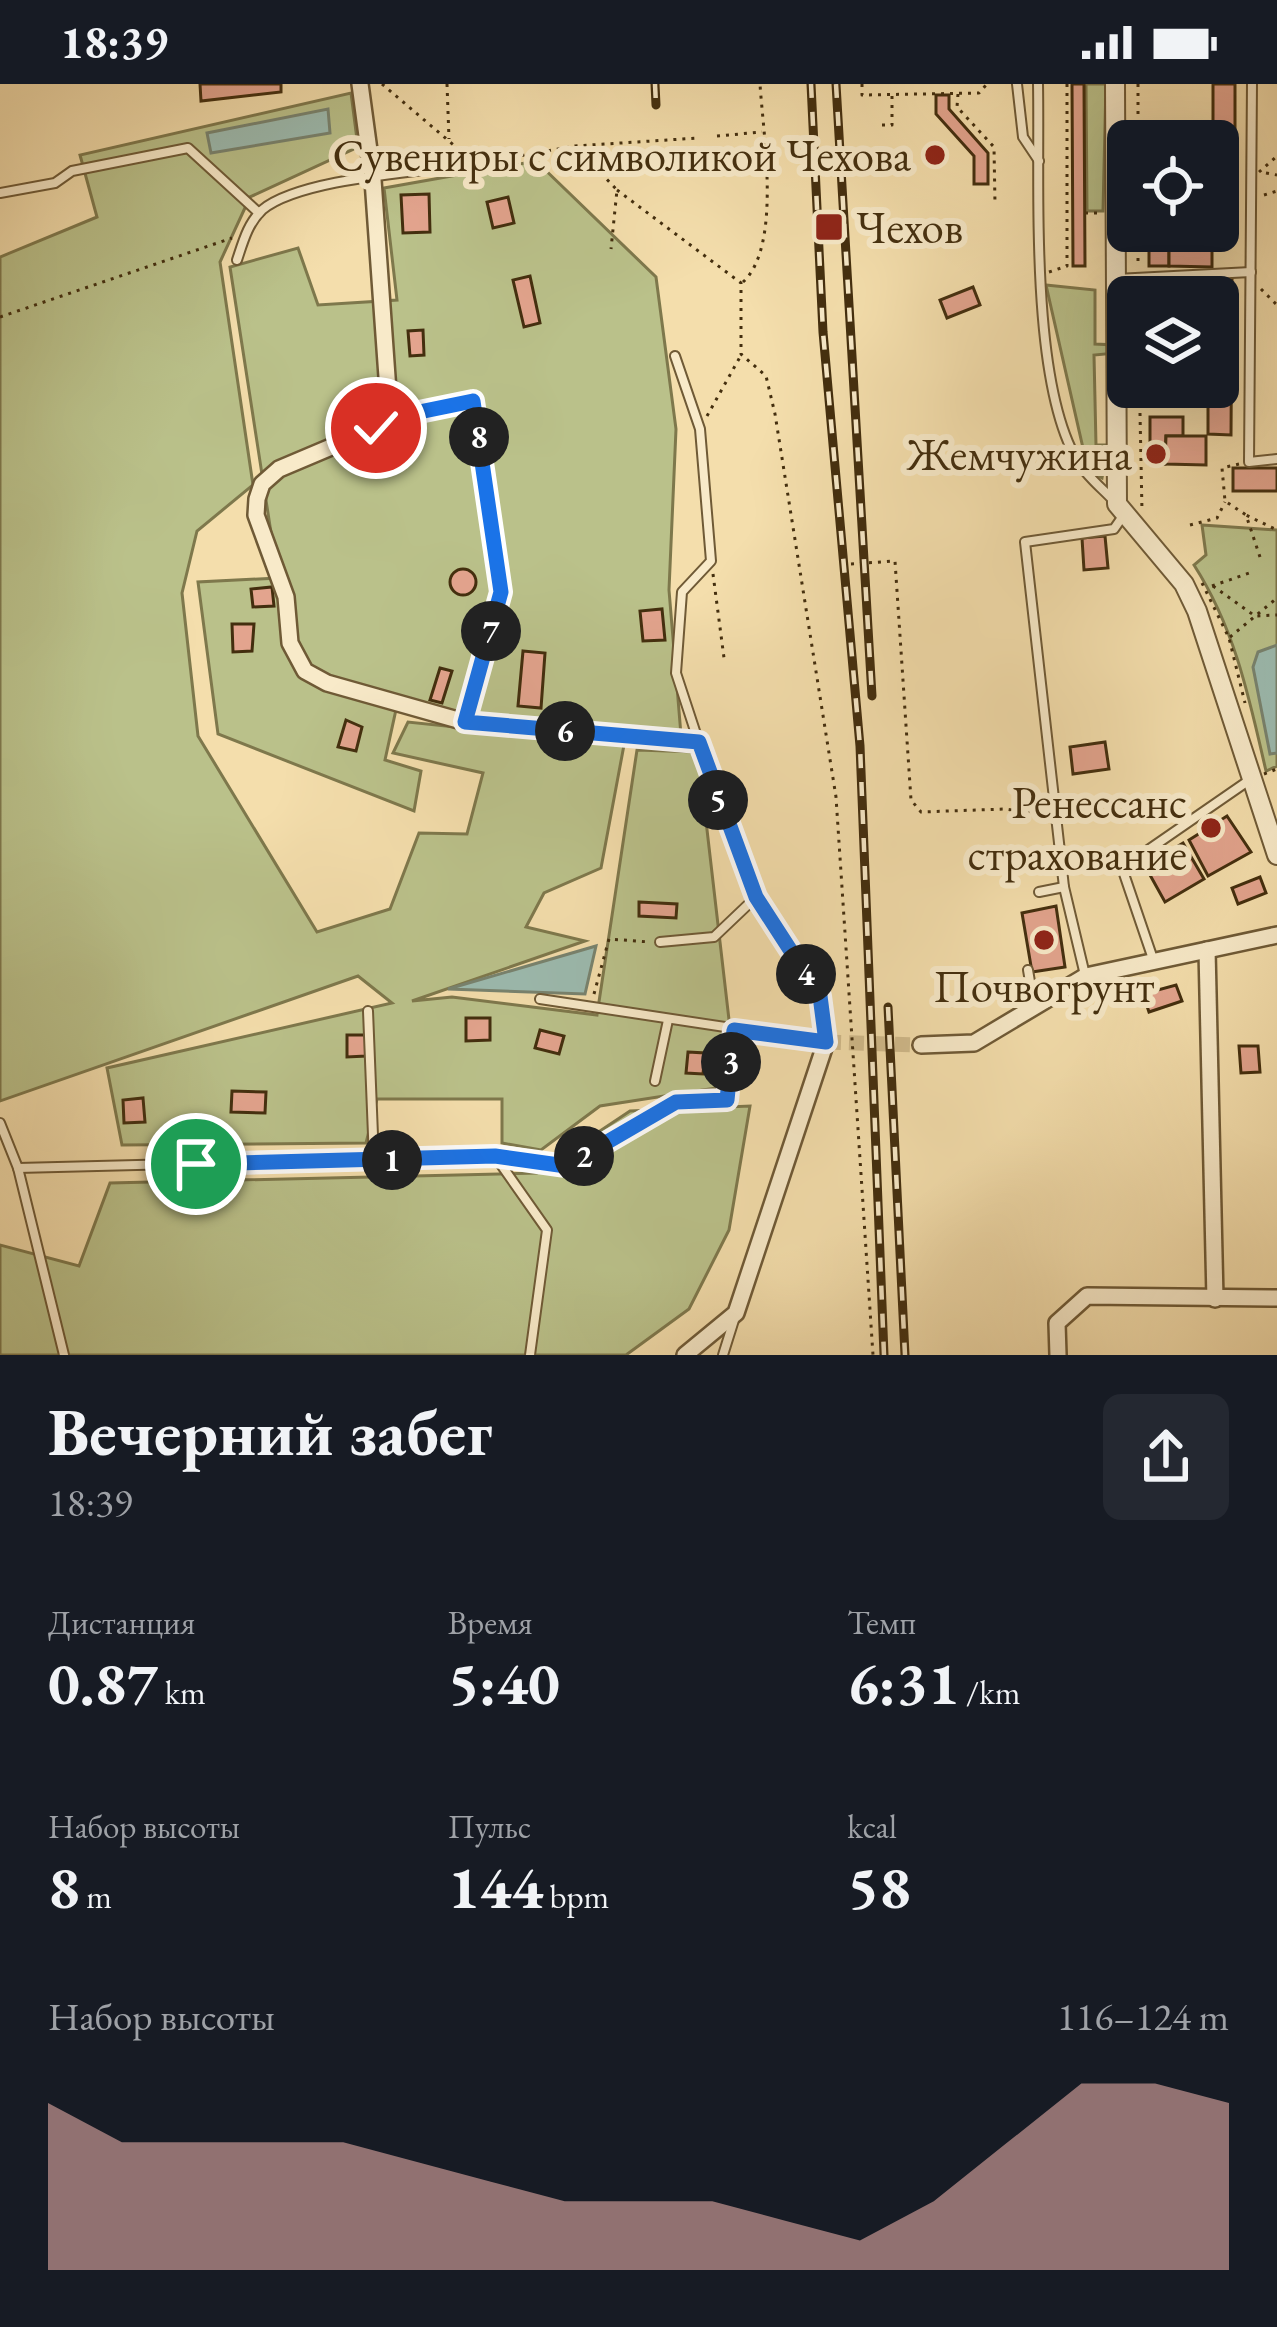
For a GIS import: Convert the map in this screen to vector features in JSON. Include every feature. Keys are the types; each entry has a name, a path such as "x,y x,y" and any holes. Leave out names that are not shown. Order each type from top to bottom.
{"street":[{"path":"360,84 373,180 389,405 376,428 279,470 262,484 256,514 286,597 290,643 304,670 327,682 465,722 699,742 756,897 820,996 826,1042 736,1313 685,1355"},
{"path":"1115,84 1116,276"},
{"path":"385,419 473,401 501,592 465,722"},
{"path":"1115,408 1120,510 1164,558 1197,610 1256,777 1277,855"},
{"path":"921,1045 974,1042 1086,976 1277,935"},
{"path":"1207,950 1215,1299"},
{"path":"1058,1355 1057,1323 1087,1296 1277,1298"}],"lane":[{"path":"1017,84 1023,137 1039,161"},
{"path":"1038,84 1041,274 1058,411 1076,459 1120,510 1114,529 1025,542 1064,886 1086,976"},
{"path":"1252,84 1249,462 1277,459"},
{"path":"0,193 55,183 72,171 188,148 259,212"},
{"path":"237,260 245,233 259,212 276,201 350,179 373,180 473,164"},
{"path":"1239,276 1251,276"},
{"path":"674,356 700,429 712,561 682,592 676,674 699,742"},
{"path":"1154,959 1122,868 1256,777"},
{"path":"1039,892 1064,886"},
{"path":"659,942 714,938 756,897"},
{"path":"1028,970 1035,1007"},
{"path":"540,999 826,1042"},
{"path":"368,1012 374,1160"},
{"path":"655,1081 668,1020"},
{"path":"0,1123 19,1168 64,1355"},
{"path":"19,1168 495,1156 547,1230 530,1355"},
{"path":"723,1355 736,1313"}],"path":[{"path":"382,84 473,164 575,146 698,138"},
{"path":"447,84 449,141"},
{"path":"700,429 741,354 741,283 758,262 764,235 760,84"},
{"path":"862,84 862,95 979,93 987,84"},
{"path":"910,84 910,94"},
{"path":"979,84 979,93"},
{"path":"1041,274 1067,266 1067,84"},
{"path":"1138,84 1138,120"},
{"path":"958,93 958,107 994,147 995,204"},
{"path":"882,125 892,125 892,94"},
{"path":"717,136 763,132"},
{"path":"575,146 617,190 741,283"},
{"path":"1264,172 1277,156"},
{"path":"1251,172 1277,175"},
{"path":"611,249 617,190"},
{"path":"1251,200 1277,190"},
{"path":"0,317 245,233"},
{"path":"1251,276 1277,304"},
{"path":"741,354 766,376 775,413 836,797 873,1355"},
{"path":"1190,525 1216,518 1226,501 1222,468 1249,462"},
{"path":"1226,501 1277,530"},
{"path":"1246,515 1259,557"},
{"path":"712,561 724,658"},
{"path":"851,563 895,561 911,800 921,812 1005,809 1056,816"},
{"path":"1204,586 1252,572"},
{"path":"1213,586 1255,616 1277,615"},
{"path":"1228,638 1277,598"},
{"path":"1256,777 1277,769"},
{"path":"590,1007 609,940 659,942"},
{"path":"495,1156 566,1166 676,1102 727,1100 734,1030"}],"green space":[{"path":"1086,84 1106,84 1103,211 1087,211"},
{"path":"351,93 358,147 250,197 220,262 253,485 197,531 182,593 198,736 317,932 390,909 419,833 467,834 483,773 393,753 408,722 624,745 601,868 544,893 526,927 585,941 412,1001 452,997 597,1015 637,750 698,752 731,1037 716,1088 600,1106 541,1150 502,1143 502,1099 377,1099 366,1143 122,1145 107,1068 392,1003 358,976 0,1101 0,257 97,217 80,155"},
{"path":"536,161 656,277 676,429 669,590 681,735 456,713 399,696 385,760 421,771 414,811 218,734 198,582 278,578 230,267 298,248 318,305 397,300 384,188"},
{"path":"1046,285 1095,290 1095,344 1107,345 1107,354 1094,355 1096,445 1108,445 1102,478 1088,470"},
{"path":"1202,525 1277,530 1277,766 1266,771 1230,639 1194,565 1206,555"},
{"path":"750,1106 729,1230 689,1309 626,1355 0,1355 0,1245 79,1266 110,1183 537,1173 630,1111"}],"water":[{"path":"328,109 330,133 211,153 207,133"},
{"path":"1277,645 1277,753 1270,754 1253,667 1258,652"},
{"path":"596,946 585,994 448,989"}],"building":[{"path":"200,84 281,84 281,92 201,101"},
{"path":"1072,84 1084,84 1085,266 1073,266"},
{"path":"1213,84 1235,84 1235,120 1213,120"},
{"path":"936,95 949,95 949,109 988,153 988,184 974,184 974,156 936,114"},
{"path":"429,194 430,232 403,233 401,195"},
{"path":"508,197 514,223 493,228 487,202"},
{"path":"1149,252 1169,252 1169,266 1149,266"},
{"path":"1169,252 1212,252 1212,267 1169,266"},
{"path":"530,276 540,323 524,327 513,280"},
{"path":"973,287 980,305 947,318 940,300"},
{"path":"423,330 424,355 410,356 408,331"},
{"path":"1208,408 1231,408 1231,435 1208,434"},
{"path":"1150,417 1183,417 1183,436 1166,436 1165,464 1150,464"},
{"path":"1166,436 1206,436 1206,465 1165,464"},
{"path":"1233,468 1277,468 1277,491 1233,491"},
{"path":"1105,536 1108,568 1084,570 1082,538"},
{"path":"463,569 476,582 463,595 450,582"},
{"path":"272,587 274,606 253,607 251,589"},
{"path":"662,609 665,640 643,641 640,611"},
{"path":"232,624 254,624 252,651 233,652"},
{"path":"523,651 545,653 541,708 518,706"},
{"path":"440,668 452,671 442,703 430,700"},
{"path":"346,720 362,727 356,751 338,747"},
{"path":"1105,742 1109,769 1073,774 1070,747"},
{"path":"1227,816 1251,852 1208,876 1189,840"},
{"path":"1183,843 1204,879 1165,902 1145,866"},
{"path":"1260,877 1266,893 1238,904 1232,888"},
{"path":"639,902 677,904 676,918 639,916"},
{"name":"Почвогрунт","path":"1056,906 1065,967 1032,972 1022,913"},
{"path":"1176,985 1182,1001 1149,1012 1143,994"},
{"path":"466,1018 490,1018 490,1040 466,1041"},
{"path":"540,1030 564,1036 559,1054 535,1048"},
{"path":"347,1035 366,1035 366,1056 347,1057"},
{"path":"1239,1046 1258,1046 1260,1072 1241,1073"},
{"path":"688,1052 705,1053 703,1074 686,1073"},
{"path":"232,1091 266,1092 265,1113 231,1112"},
{"path":"143,1098 145,1122 124,1123 123,1100"}],"tunnel":[{"path":"826,1042 921,1045"}],"railway":[{"path":"655,84 656,105"},
{"path":"811,84 823,332 860,746 884,1355"},
{"path":"836,84 872,696"},
{"path":"888,1007 905,1355"}],"place":[{"name":"Сувениры с символикой Чехова","path":"935,155"},
{"name":"Чехов","path":"829,227"},
{"name":"Жемчужина","path":"1156,454"},
{"name":"Ренессанс страхование","path":"1211,828"},
{"name":"Почвогрунт","path":"1044,940"}],"route":[{"path":"196,1164 495,1156 566,1166 676,1102 727,1100 734,1030 826,1042 820,996 756,897 699,742 465,722 501,592 473,401 385,419 376,428"}]}
